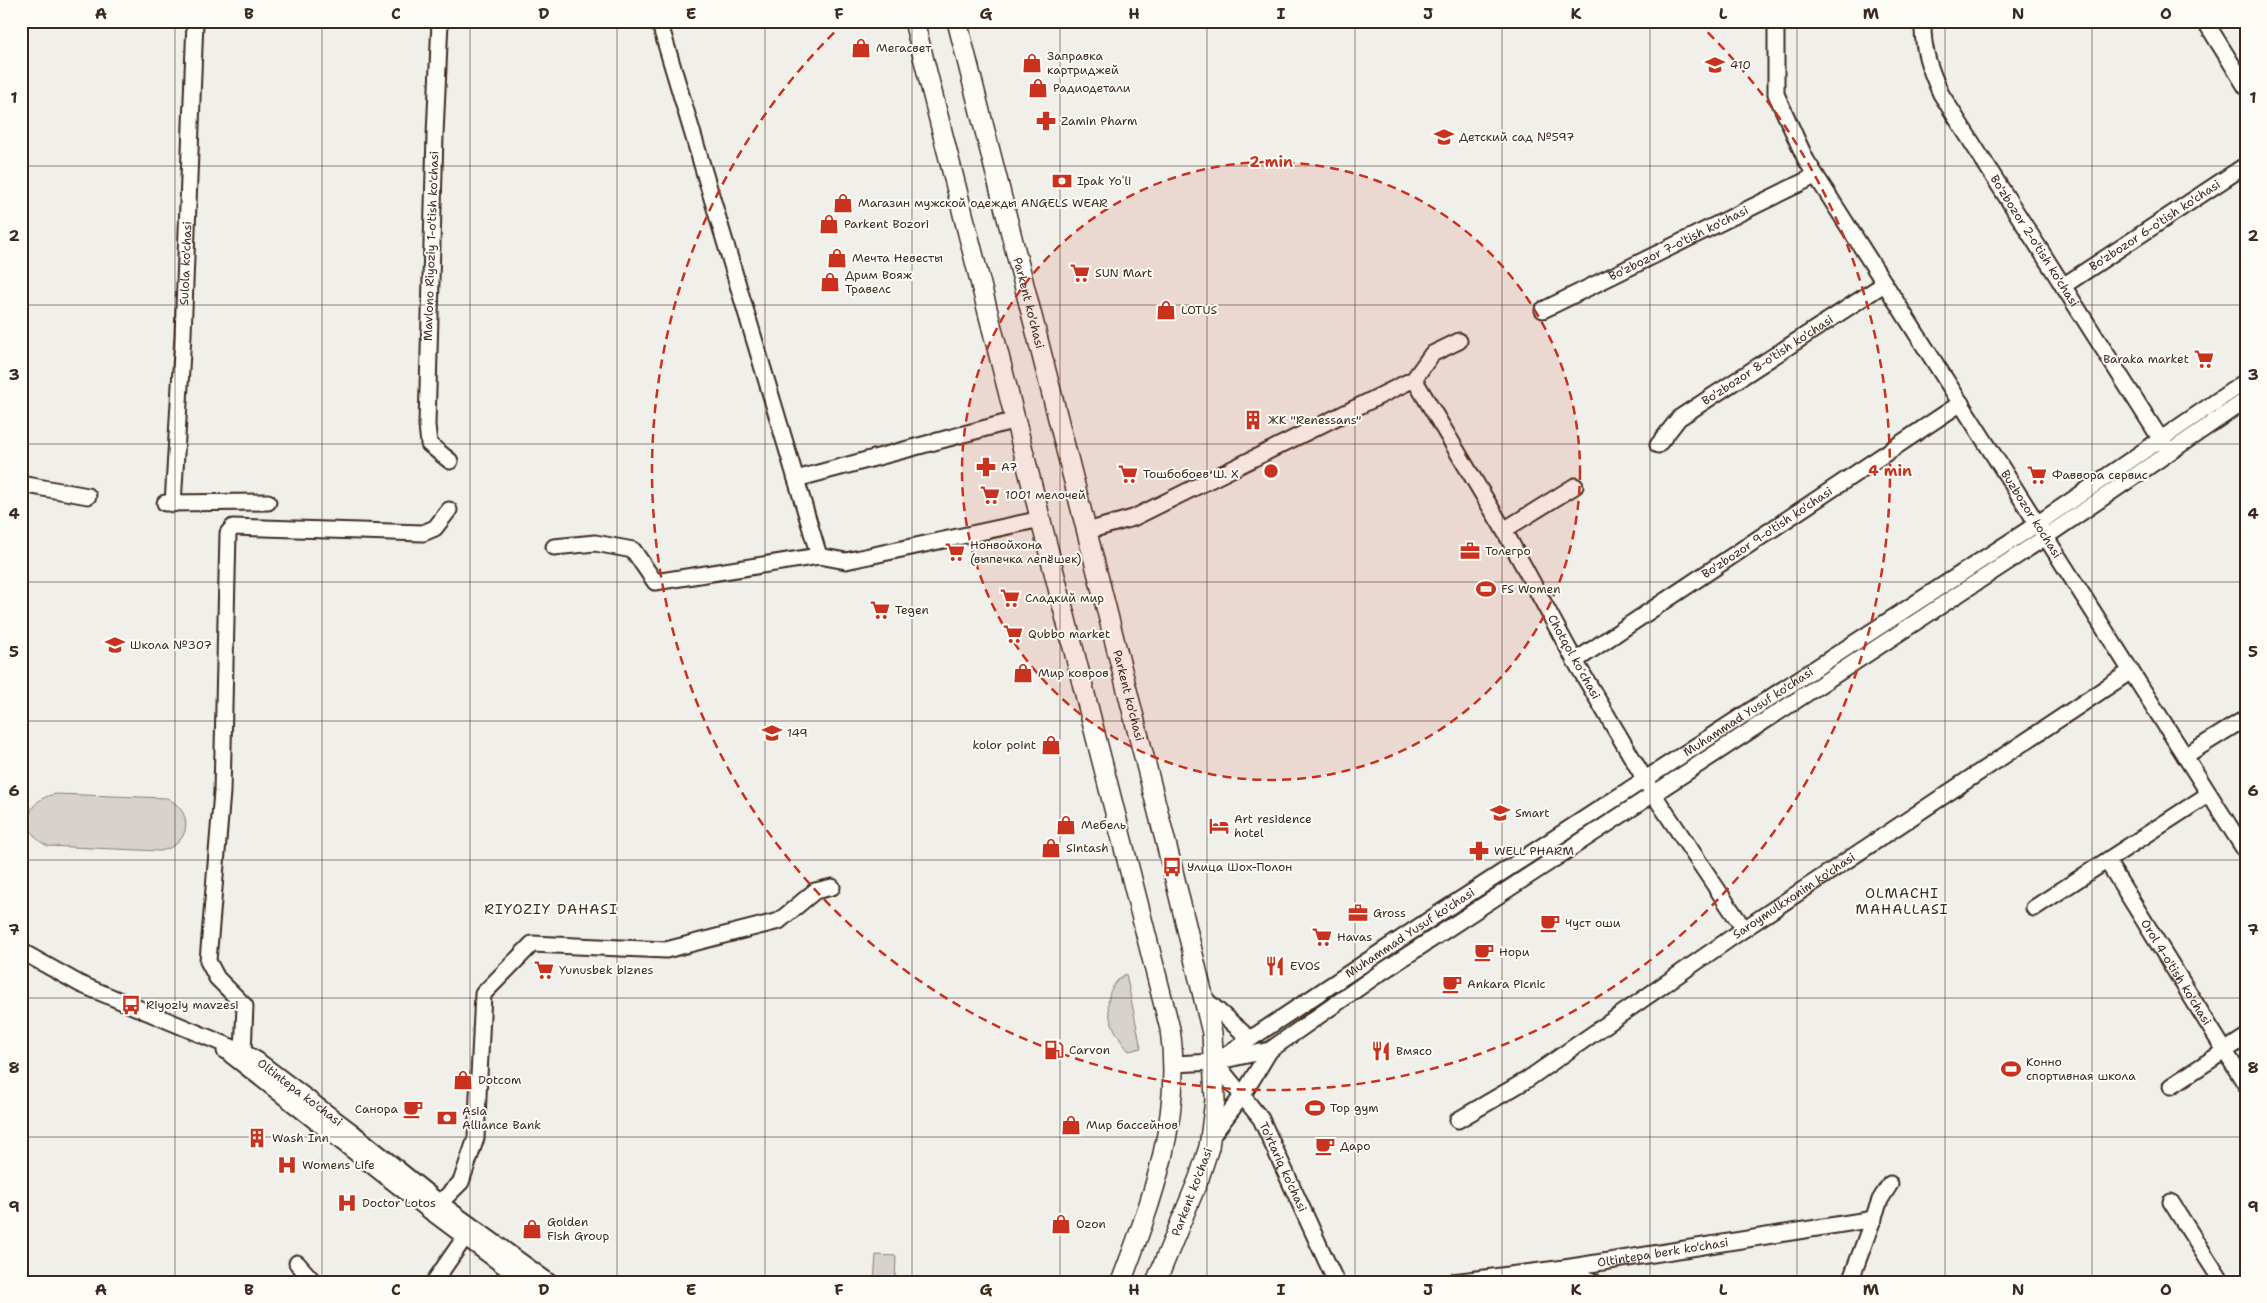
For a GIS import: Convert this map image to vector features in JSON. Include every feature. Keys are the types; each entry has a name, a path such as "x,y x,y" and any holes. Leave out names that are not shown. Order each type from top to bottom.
{"main road":[{"path":"914,21 1165,1003 1172,1041 1174,1064 1171,1112 1159,1175 1121,1282"},
{"name":"Parkent ko'chasi","path":"957,21 1206,1000 1215,1062 1215,1100 1211,1137 1200,1178 1156,1282"}],"street":[{"name":"Sulola ko'chasi","path":"195,21 183,335 169,503 268,502"},
{"name":"Mavlono Riyoziy 1-o'tish ko'chasi","path":"440,21 427,425 429,444 450,461"},
{"path":"659,21 819,556"},
{"name":"Buzbozor kochasi","path":"1776,21 1776,94 1815,176 2246,852"},
{"name":"Bo'zbozor 2-o'tish ko'chasi","path":"1923,21 1922,33 1928,65 1941,94 2159,440 2169,452"},
{"path":"2205,21 2246,87"},
{"name":"Bo'zbozor 6-o'tish ko'chasi","path":"2063,286 2246,165"},
{"name":"Bo'zbozor 7-o'tish ko'chasi","path":"1543,310 1815,176"},
{"name":"Bo'zbozor 8-o'tish ko'chasi","path":"1658,444 1680,418 1884,284"},
{"path":"1087,531 1133,518 1414,379 1432,354 1458,341"},
{"name":"Chotqol koʻchasi","path":"1414,379 1504,530 1575,661 1654,795 1744,929"},
{"name":"Muhammad Yusuf ko'chasi","path":"1174,1064 1215,1062 1270,1050 1374,977 1654,795 2041,530 2159,440 2246,381"},
{"name":"Muhammad Yusuf ko'chasi","path":"1215,1062 1645,779 2041,530 2169,452 2246,400"},
{"name":"Bo'zbozor 9-o'tish ko'chasi","path":"1575,661 1961,403"},
{"path":"796,479 1016,420"},
{"path":"21,484 88,496"},
{"path":"1504,530 1575,486"},
{"path":"225,1051 243,1052 245,1006 217,978 208,961 222,792 222,722 229,530 234,528 423,533 435,528 449,510"},
{"path":"554,547 594,543 633,550 655,582 819,556 846,561 1041,519"},
{"name":"Saroymulkxonim ko'chasi","path":"1458,1120 1525,1081 1744,929 2131,671"},
{"path":"2185,756 2246,718"},
{"path":"2034,908 2208,794"},
{"name":"Orol 4-o'tish ko'chasi","path":"2107,861 2246,1085"},
{"path":"436,1208 461,1182 476,1138 483,994 532,944 666,950 779,921 815,891 832,887"},
{"name":"Oltintepa ko'chasi","path":"21,951 80,984 243,1052 257,1060 351,1131 436,1208 464,1237 525,1282"},
{"name":"Oltintepa ko'chasi","path":"21,963 163,1028 225,1051 436,1208 549,1282"},
{"path":"1206,1000 1249,1038"},
{"path":"163,1028 180,1027"},
{"path":"2171,1086 2246,1037"},
{"name":"Muhammad Yusuf ko'chasi","path":"1211,1137 1242,1096 1270,1050"},
{"name":"To'rtariq ko'chasi","path":"1215,1062 1261,1119 1336,1282"},
{"path":"1850,1282 1880,1200 1890,1184"},
{"path":"2171,1202 2222,1282"},
{"name":"Oltintepa berk ko'chasi","path":"1453,1282 1514,1278 1565,1268 1874,1219"},
{"path":"434,1282 464,1237"},
{"path":"297,1263 314,1282"},
{"path":"1565,1268 1594,1282"}],"shaded area":[{"path":"56,794 167,798 182,811 186,828 178,842 170,848 160,851 48,846 33,833 29,825 29,817 37,802 45,797"},
{"path":"1126,974 1141,1048 1129,1051 1116,1033 1108,1001 1116,982"},
{"path":"876,1255 896,1256 895,1282 874,1282"}],"place":[{"name":"Мегасвет","path":"861,48"},
{"name":"Заправка картриджей","path":"1032,63"},
{"name":"410","path":"1715,65"},
{"name":"Радиодетали","path":"1038,88"},
{"name":"Zamin Pharm","path":"1046,121"},
{"name":"Детский сад №597","path":"1444,137"},
{"name":"Ipak Yoʻli","path":"1062,181"},
{"name":"Магазин мужской одежды ANGELS WEAR","path":"843,203"},
{"name":"Parkent Bozori","path":"829,224"},
{"name":"Мечта Невесты","path":"837,258"},
{"name":"SUN Mart","path":"1080,273"},
{"name":"Дрим Вояж Травелс","path":"830,282"},
{"name":"LOTUS","path":"1166,310"},
{"name":"Baraka market","path":"2204,359"},
{"name":"ЖК \"Renessans\"","path":"1253,420"},
{"name":"А7","path":"986,467"},
{"name":"Тошбобоев Ш. Х","path":"1128,474"},
{"name":"Фаввора сервис","path":"2037,475"},
{"name":"1001 мелочей","path":"990,495"},
{"name":"Толегро","path":"1470,551"},
{"name":"Нонвойхона (выпечка лепёшек)","path":"955,552"},
{"name":"FS Women","path":"1486,589"},
{"name":"Сладкий мир","path":"1010,598"},
{"name":"Tegen","path":"880,610"},
{"name":"Qubbo market","path":"1013,634"},
{"name":"Школа №307","path":"115,645"},
{"name":"Мир ковров","path":"1023,673"},
{"name":"149","path":"772,733"},
{"name":"kolor point","path":"1051,745"},
{"name":"Smart","path":"1500,813"},
{"name":"Мебель","path":"1066,825"},
{"name":"Art residence hotel","path":"1219,826"},
{"name":"Sintash","path":"1051,848"},
{"name":"WELL PHARM","path":"1479,851"},
{"name":"Улица Шох-Полон","path":"1172,867"},
{"name":"Gross","path":"1358,913"},
{"name":"Чуст оши","path":"1550,923"},
{"name":"Havas","path":"1322,937"},
{"name":"Нори","path":"1484,952"},
{"name":"EVOS","path":"1275,966"},
{"name":"Yunusbek biznes","path":"544,970"},
{"name":"Ankara Picnic","path":"1452,984"},
{"name":"Riyoziy mavzesi","path":"131,1005"},
{"name":"Carvon","path":"1054,1050"},
{"name":"Вмясо","path":"1381,1051"},
{"name":"Конно спортивная школа","path":"2011,1069"},
{"name":"Dotcom","path":"463,1080"},
{"name":"Top gym","path":"1315,1108"},
{"name":"Санора","path":"413,1109"},
{"name":"Asia Alliance Bank","path":"447,1118"},
{"name":"Мир бассейнов","path":"1071,1125"},
{"name":"Wash Inn","path":"257,1138"},
{"name":"Даро","path":"1325,1146"},
{"name":"Womens Life","path":"287,1165"},
{"name":"Doctor Lotos","path":"347,1203"},
{"name":"Ozon","path":"1061,1224"},
{"name":"Golden Fish Group","path":"532,1229"}],"district":[{"name":"OLMACHI MAHALLASI","path":"1902,902"},
{"name":"RIYOZIY DAHASI","path":"551,909"}]}
